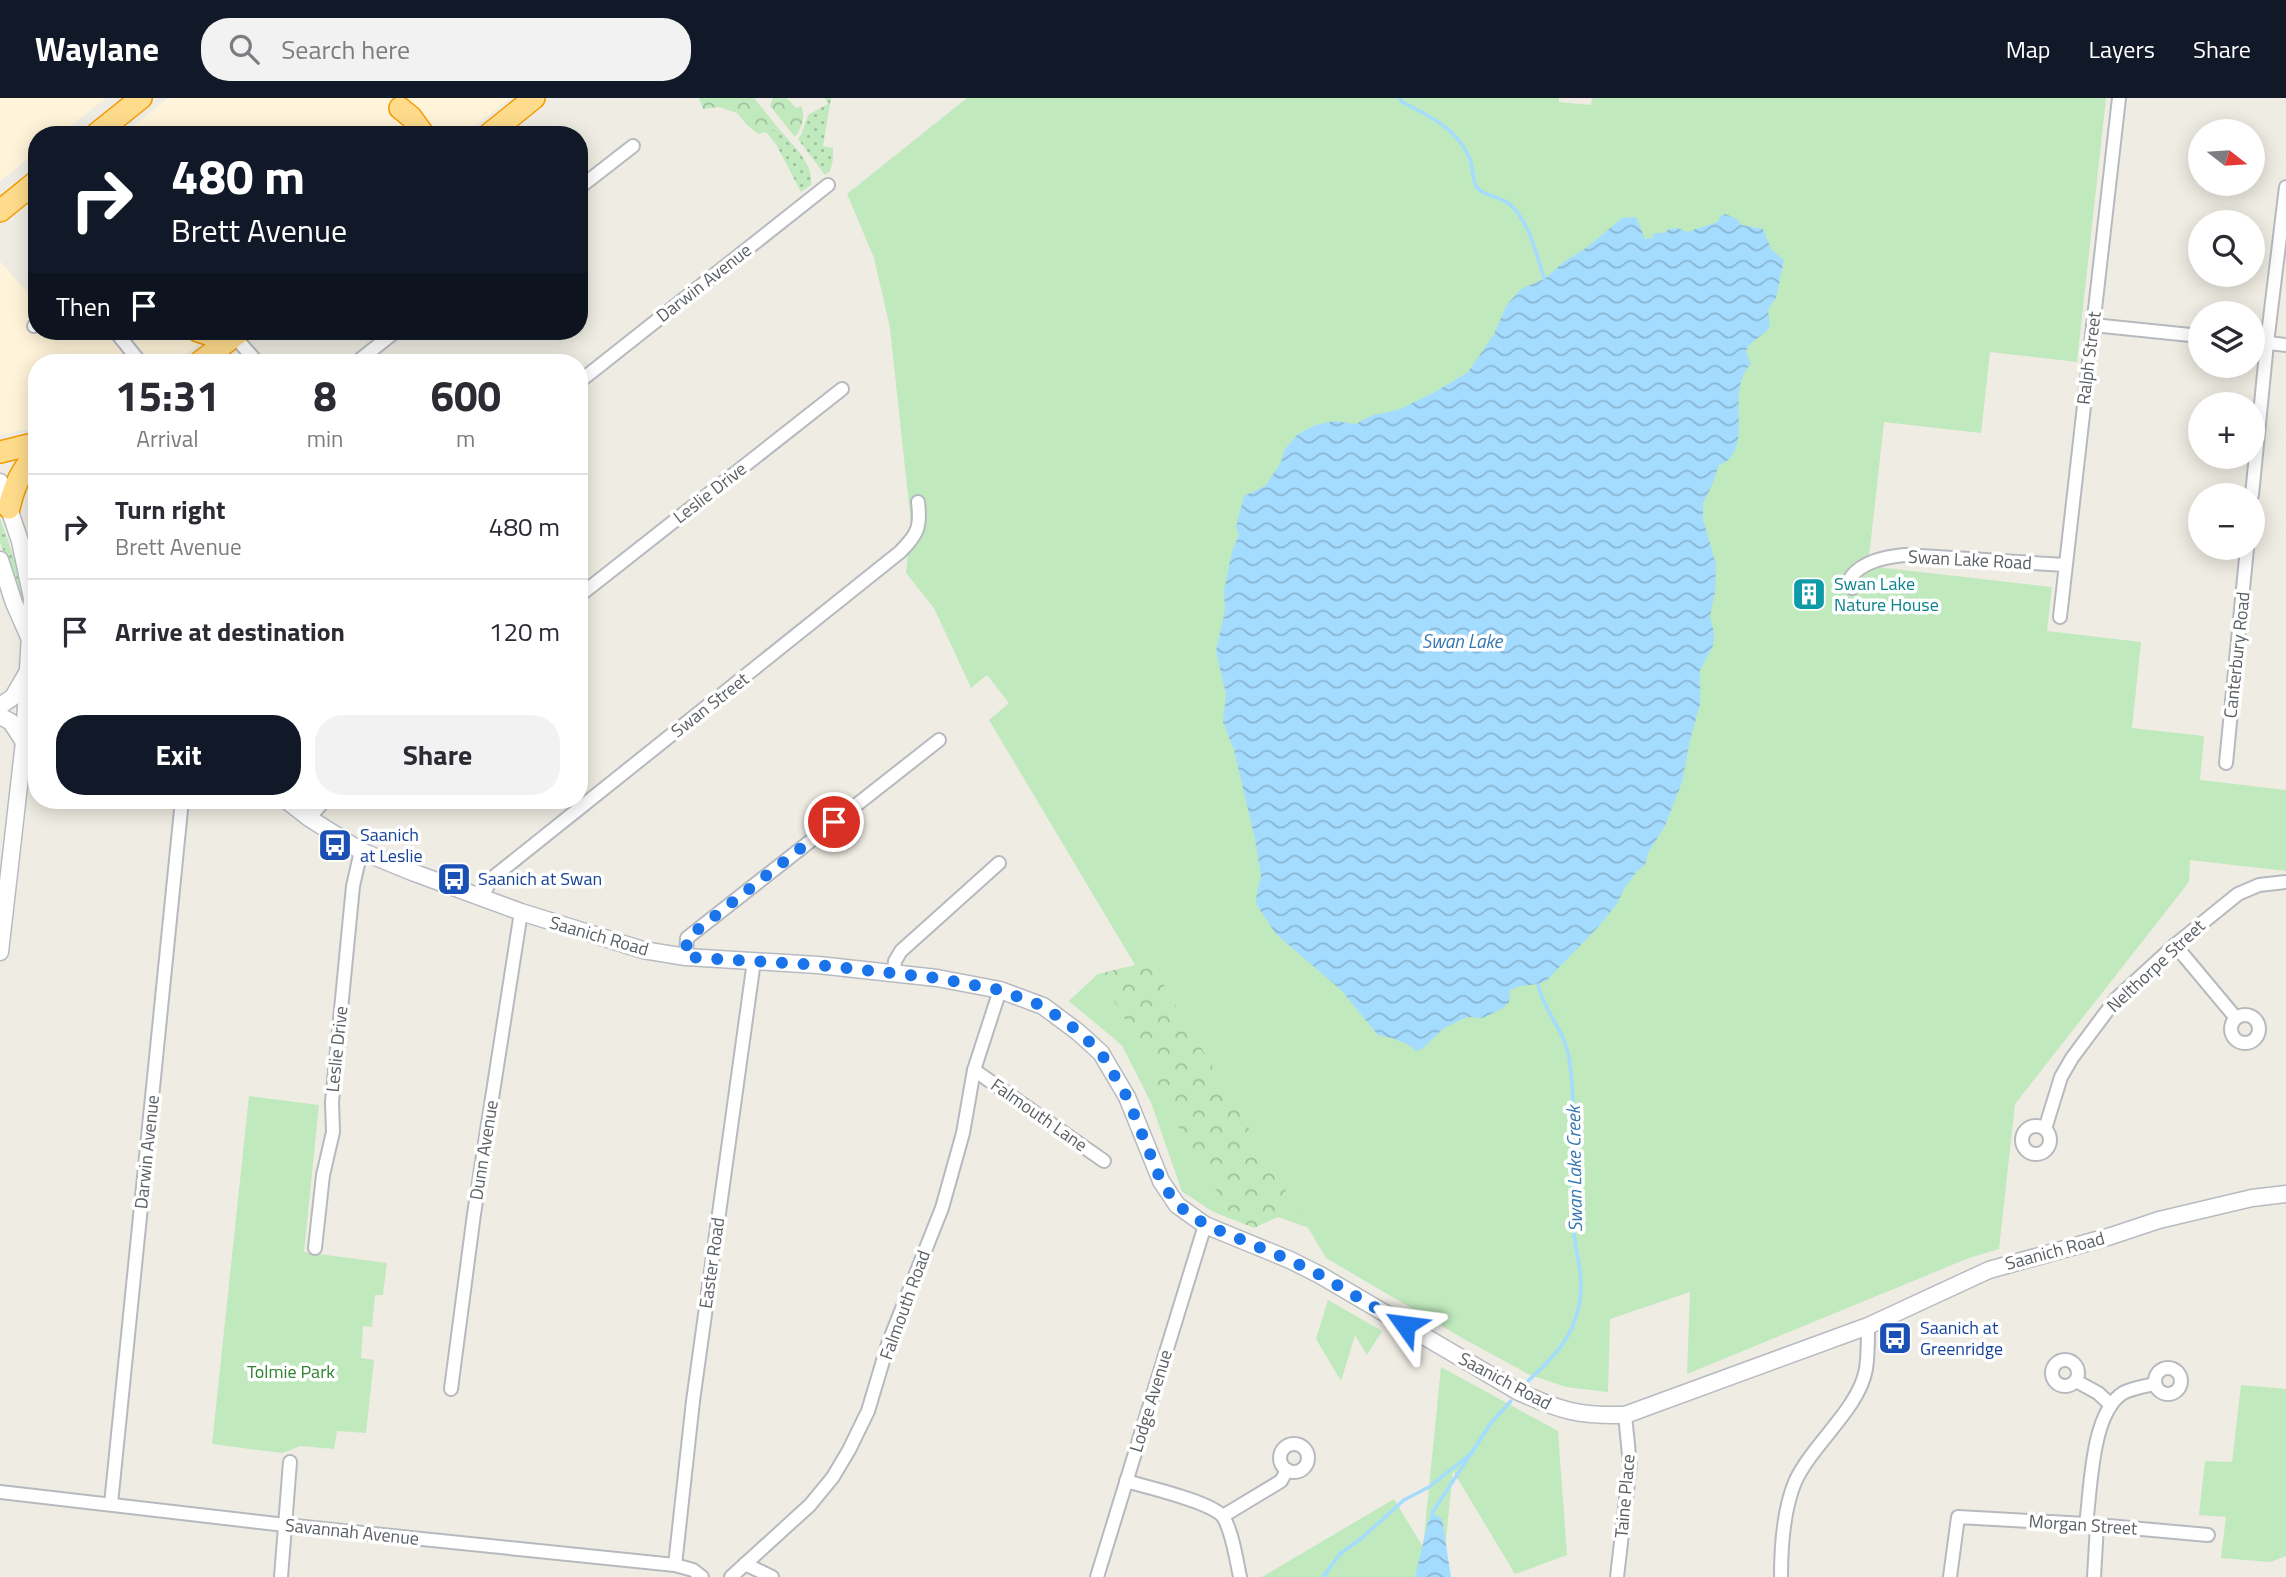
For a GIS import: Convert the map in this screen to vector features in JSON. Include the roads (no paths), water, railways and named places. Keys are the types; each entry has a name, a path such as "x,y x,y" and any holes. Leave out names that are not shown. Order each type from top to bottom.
{"highway":[{"path":"106,126 141,98"},
{"path":"499,126 534,98"},
{"path":"400,108 418,126"},
{"path":"2,208 28,188"},
{"path":"210,354 229,340"},
{"path":"0,452 28,445"},
{"path":"9,508 14,486 28,463"}],"main road":[{"path":"0,482 28,572"},
{"path":"0,560 14,603 28,634"},
{"path":"0,706 17,692 28,672"},
{"path":"0,952 28,693"},
{"path":"0,716 10,721 24,742"},
{"name":"Saanich Road","path":"298,809 361,851 521,912 643,950 686,957 894,972 1000,990 1043,1006 1078,1031 1101,1053 1127,1097 1161,1181 1177,1205 1206,1225 1320,1275 1519,1392 1573,1413 1592,1416 1625,1415 1868,1326 2010,1263 2159,1220 2252,1198 2286,1194"}],"street":[{"name":"Ralph Street","path":"2060,617 2119,98"},
{"path":"588,181 633,146"},
{"name":"Darwin Avenue","path":"588,375 828,185"},
{"path":"2253,483 2286,187"},
{"path":"2093,325 2188,335"},
{"path":"122,340 134,354"},
{"path":"367,354 385,340"},
{"path":"2267,343 2286,345"},
{"name":"Leslie Drive","path":"588,589 842,389"},
{"name":"Swan Street","path":"588,801 900,552 916,534 921,522 918,502"},
{"name":"Swan Lake Road","path":"1852,588 1851,577 1856,571 1870,563 1897,556 2065,565"},
{"name":"Canterbury Road","path":"2226,763 2246,560"},
{"path":"686,957 687,938 939,740"},
{"name":"Darwin Avenue","path":"111,1504 181,809"},
{"path":"309,818 317,809"},
{"name":"Swan Street","path":"482,898 491,878 578,809"},
{"name":"Leslie Drive","path":"315,1248 323,1175 333,1132 332,1102 353,886 361,851"},
{"path":"894,972 895,961 901,951 999,863"},
{"name":"Nelthorpe Street","path":"2045,1129 2061,1077 2116,999 2175,945 2238,894 2259,885 2286,882"},
{"name":"Dunn Avenue","path":"451,1389 474,1214 521,912"},
{"path":"2175,945 2236,1018"},
{"name":"Easter Road","path":"675,1565 693,1401 754,961"},
{"name":"Falmouth Road","path":"731,1577 810,1505 833,1477 868,1410 888,1344 942,1208 963,1133 974,1070 1000,990"},
{"name":"Falmouth Lane","path":"974,1070 1104,1161"},
{"name":"Lodge Avenue","path":"1097,1577 1206,1225"},
{"path":"1781,1577 1781,1550 1794,1484 1804,1465 1856,1396 1866,1371 1868,1326"},
{"path":"2076,1381 2098,1393 2111,1405"},
{"path":"2094,1577 2092,1524 2098,1435 2103,1416 2123,1393 2155,1384"},
{"name":"Taine Place","path":"1617,1577 1630,1465 1625,1415"},
{"path":"281,1577 290,1462"},
{"path":"1223,1516 1281,1480 1287,1470"},
{"path":"1126,1480 1206,1505 1223,1516 1240,1577"},
{"name":"Savannah Avenue","path":"0,1492 285,1525 675,1565 693,1570 702,1577"},
{"name":"Morgan Street","path":"1950,1577 1958,1517 2092,1524 2208,1535"},
{"path":"745,1564 772,1577"}],"water":[{"name":"Swan Lake","path":"1725,214 1742,225 1763,229 1771,249 1784,260 1776,298 1768,309 1770,327 1746,351 1751,364 1743,375 1740,389 1736,447 1730,458 1719,465 1703,503 1703,519 1716,564 1715,592 1710,616 1714,633 1713,646 1700,670 1700,704 1682,782 1665,826 1648,853 1645,865 1637,871 1617,904 1598,927 1546,981 1510,990 1509,1002 1503,1008 1483,1018 1467,1017 1444,1028 1422,1049 1416,1051 1409,1045 1378,1035 1341,990 1276,934 1256,904 1261,876 1234,750 1223,722 1226,694 1216,651 1225,610 1224,590 1232,552 1239,534 1236,527 1244,496 1265,486 1280,464 1285,449 1298,434 1316,425 1334,421 1356,424 1373,415 1398,410 1468,372 1494,334 1506,306 1521,289 1544,279 1622,218 1636,217 1645,239 1669,229 1678,228 1687,232 1718,222 1720,216"},
{"path":"1432,1513 1442,1519 1451,1577 1415,1577"}],"waterway":[{"name":"Swan Lake Creek","path":"1400,98 1402,102 1451,132 1470,159 1476,186 1515,209 1531,238 1544,279"},
{"name":"Swan Lake Creek","path":"1526,1383 1554,1355 1566,1338 1575,1320 1581,1294 1572,1204 1572,1079 1567,1048 1538,985"},
{"name":"Swan Lake Creek","path":"1432,1513 1491,1423 1511,1401"},
{"path":"1323,1577 1340,1554 1404,1500 1429,1487 1473,1452"}],"place":[{"name":"Swan Lake Nature House","path":"1809,594"},
{"name":"Saanich at Leslie","path":"335,845"},
{"name":"Saanich at Swan","path":"454,879"},
{"name":"Saanich at Greenridge","path":"1895,1338"}],"park label":[{"name":"Tolmie Park","path":"291,1372"}]}
